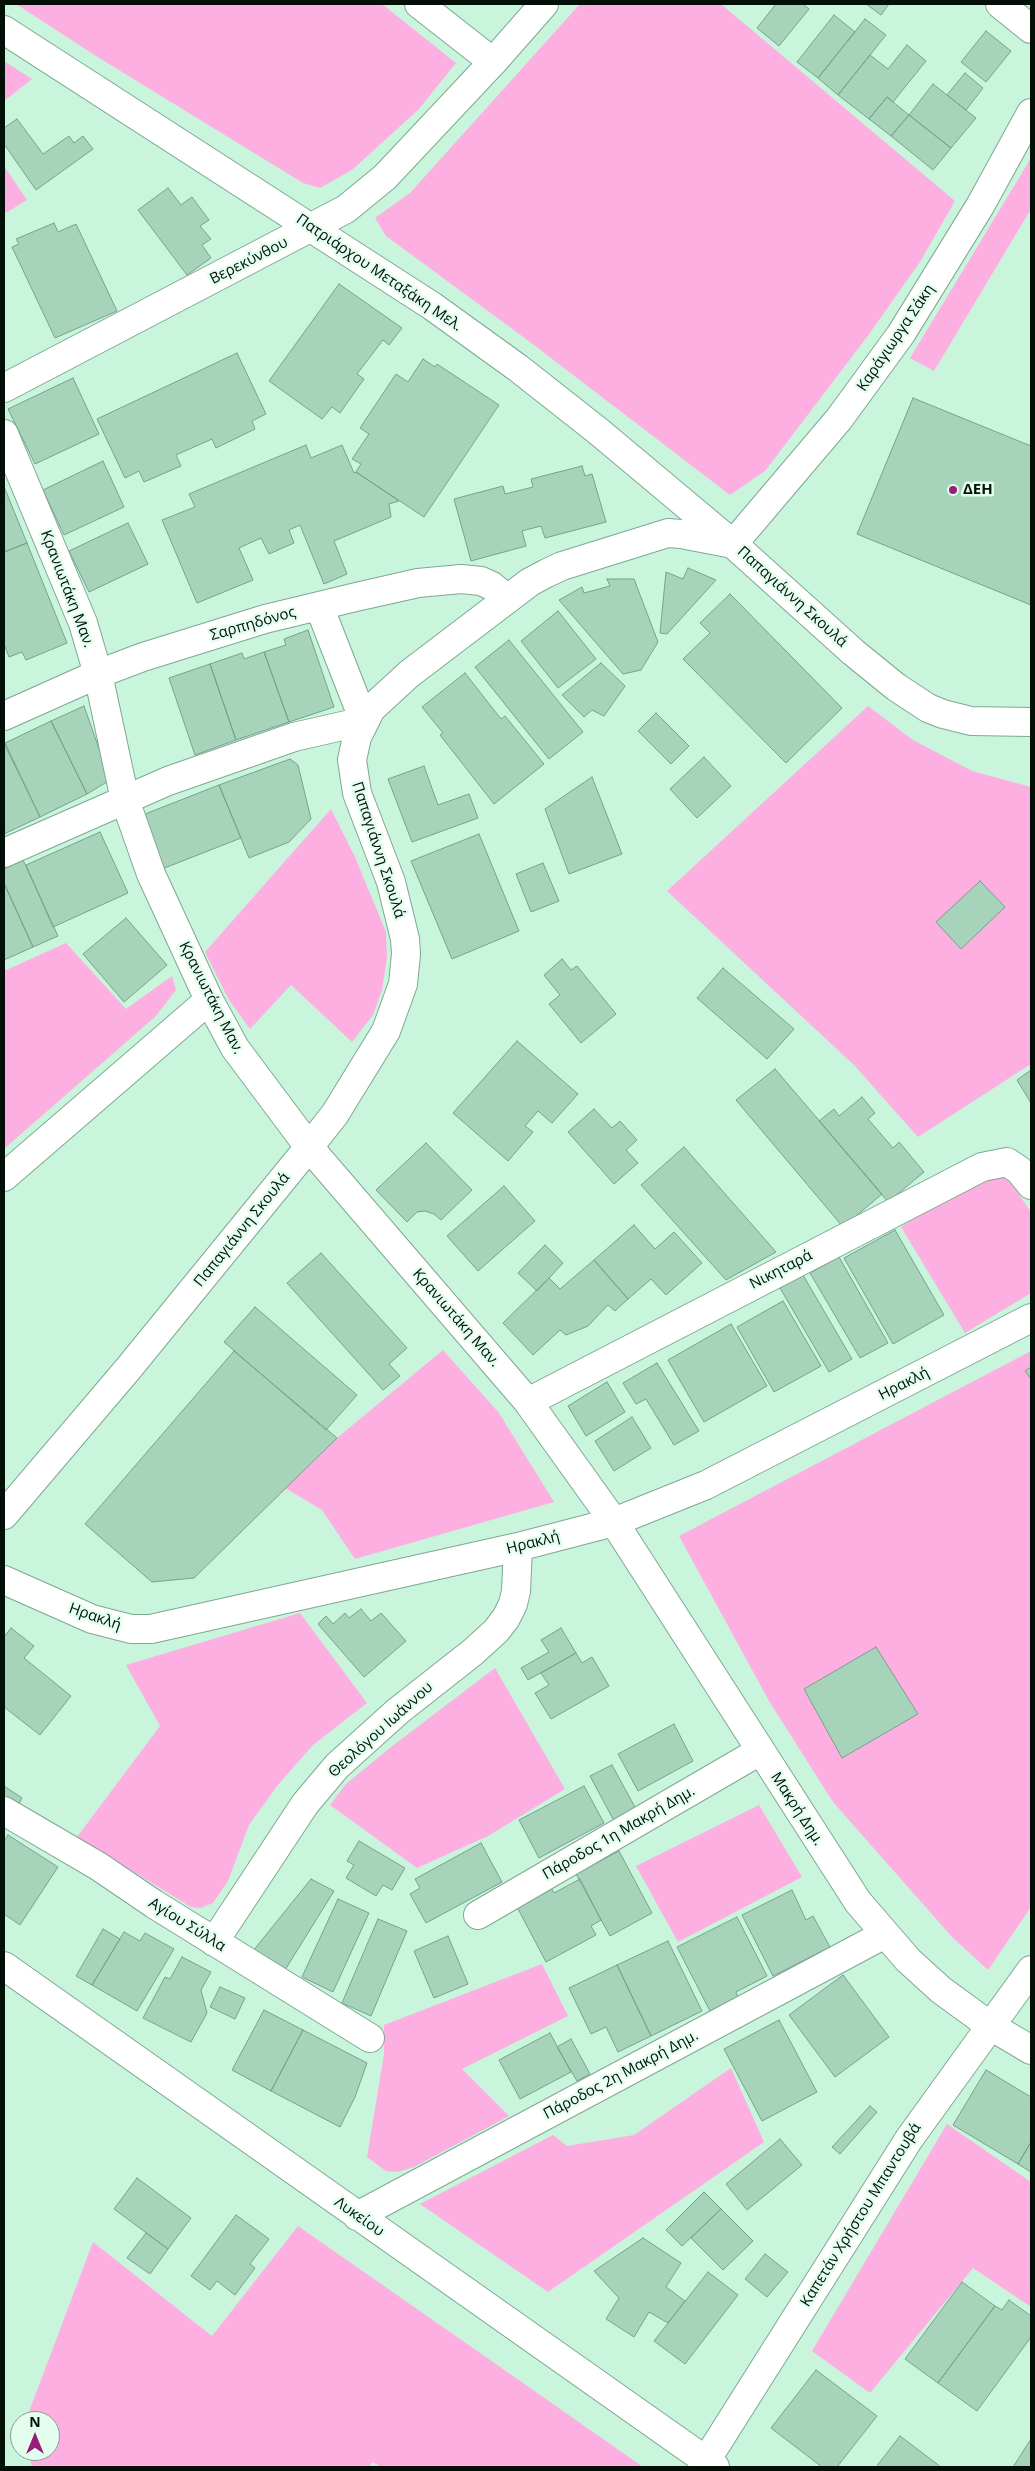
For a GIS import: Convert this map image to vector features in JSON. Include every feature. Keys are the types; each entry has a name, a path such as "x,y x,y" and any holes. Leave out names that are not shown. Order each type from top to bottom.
{"street":[{"path":"419,4 493,62"},
{"name":"Βερεκύνθου","path":"4,388 313,229 346,210 367,194 493,62 544,4"},
{"path":"1000,4 1031,30"},
{"name":"Πατριάρχου Μεταξάκη Μελ.","path":"4,30 432,306 518,368 598,431 733,544"},
{"name":"Καράγιωργα Σάκη","path":"733,544 839,418 901,334 975,215 1031,113"},
{"name":"Κρανιωτάκη Μαν.","path":"4,434 84,623 98,674 125,800 151,874 208,1000 244,1062 309,1147 528,1402 614,1522"},
{"name":"Παπαγιάννη Σκουλά","path":"4,1515 128,1369 309,1147 335,1114 375,1051 399,998 406,954 403,922 354,780 354,745 364,721 383,696 409,674 530,582 562,566 668,533 733,544 853,652 913,700 943,714 971,721 1031,722"},
{"name":"Σαρπηδόνος","path":"4,716 98,674 198,639 319,606 418,583 461,578 482,581 492,586 507,599"},
{"path":"4,853 168,781 294,737 364,721 319,606"},
{"path":"4,1176 208,1000"},
{"name":"Νικηταρά","path":"528,1402 982,1166 1007,1162 1019,1170 1031,1185"},
{"name":"Ηρακλή","path":"4,1580 92,1619 131,1629 151,1629 518,1547 614,1522 738,1470 1031,1318"},
{"name":"Μακρή Δημ.","path":"614,1522 858,1902 885,1934 940,1990 989,2025 1031,2050"},
{"name":"Θεολόγου Ιωάννου","path":"214,1942 305,1804 337,1766 398,1710 473,1652 501,1625 513,1604 518,1571 518,1547"},
{"name":"Πάροδος 1η Μακρή Δημ.","path":"478,1915 760,1751"},
{"name":"Αγίου Σύλλα","path":"4,1811 98,1866 214,1942 370,2038"},
{"name":"Πάροδος 2η Μακρή Δημ.","path":"358,2216 885,1934"},
{"name":"Λυκείου","path":"4,1966 707,2465"},
{"name":"Καπετάν Χρήστου Μπαντουβά","path":"707,2465 909,2138 989,2025 1031,1970"}],"shaded area":[{"path":"16,4 382,4 456,63 418,110 352,170 320,188 303,183 96,56"},
{"path":"580,4 721,4 955,201 920,262 867,337 765,471 730,495 530,342 386,236 375,218 410,193"},
{"path":"4,61 32,79 4,101"},
{"path":"1031,158 1031,209 934,371 910,358"},
{"path":"4,166 27,200 4,214"},
{"path":"868,706 913,740 972,771 1031,787 1031,1064 918,1137 854,1065 667,891"},
{"path":"331,809 355,857 386,932 387,958 382,990 373,1015 352,1042 291,985 250,1029 229,1000 205,952"},
{"path":"66,943 126,1009 172,976 176,990 156,1016 4,1149 4,971"},
{"path":"1001,1175 1009,1180 1031,1212 1031,1293 965,1333 901,1227 976,1178"},
{"path":"443,1350 499,1413 554,1502 355,1559 322,1510 285,1488 337,1438"},
{"path":"1031,1351 1031,1907 988,1970 952,1937 833,1802 769,1701 679,1536"},
{"path":"300,1613 367,1703 313,1745 277,1786 249,1825 228,1881 213,1903 201,1908 191,1907 77,1837 160,1726 126,1665"},
{"path":"495,1668 565,1789 488,1836 417,1868 330,1805 346,1784 391,1747"},
{"path":"759,1805 802,1877 678,1942 636,1866"},
{"path":"542,1964 568,2016 462,2069 509,2116 414,2167 397,2172 386,2171 367,2157 384,2054 384,2025"},
{"path":"731,2068 764,2142 548,2292 420,2204 553,2135 567,2146 634,2135"},
{"path":"947,2124 1031,2182 1031,2307 973,2268 870,2393 812,2351"},
{"path":"298,2226 643,2467 381,2467 373,2462 368,2467 32,2467 30,2461 60,2461 60,2411 30,2411 93,2242 212,2336"}],"building":[{"path":"776,4 803,4 809,9 779,46 757,28"},
{"path":"866,4 889,4 881,15"},
{"path":"834,15 855,32 818,78 797,62"},
{"path":"865,19 886,35 838,95 818,78"},
{"path":"986,31 1011,51 986,82 961,62"},
{"path":"907,45 926,61 893,102 887,97 869,119 838,95 870,55 888,69"},
{"path":"965,73 983,88 966,110 947,95"},
{"path":"933,84 976,118 951,148 909,115"},
{"path":"887,97 909,115 891,136 869,119"},
{"path":"909,115 951,148 933,170 891,136"},
{"path":"17,119 43,154 69,136 74,143 83,136 93,149 36,190 4,144 4,128"},
{"path":"168,188 181,205 192,197 209,220 200,226 211,239 202,245 211,258 187,275 138,210"},
{"path":"54,223 58,232 76,224 117,311 55,338 12,247 19,244 16,239"},
{"path":"339,284 402,328 389,345 383,340 357,374 364,379 340,413 332,407 322,419 269,381"},
{"path":"237,353 266,414 252,421 255,429 216,448 212,439 176,455 181,466 144,482 139,471 125,478 97,419"},
{"path":"423,359 435,367 437,364 499,405 424,517 356,472 361,464 352,459 369,434 360,428 396,374 408,382"},
{"path":"73,378 99,434 35,464 8,409"},
{"name":"ΔΕΗ","path":"913,398 1031,446 1031,605 857,534"},
{"path":"306,445 311,458 342,445 354,473 356,472 399,501 389,504 391,517 334,541 347,574 324,584 300,525 289,530 294,543 269,554 261,538 239,548 253,580 197,603 162,520 195,507 189,494"},
{"path":"103,461 124,507 64,535 43,490"},
{"path":"582,466 585,476 592,474 606,522 545,538 541,526 522,531 526,546 471,561 454,499 503,486 505,494 533,487 531,479"},
{"path":"4,490 27,543 4,552"},
{"path":"128,523 148,564 89,592 69,551"},
{"path":"27,543 67,643 26,660 22,652 9,657 4,644 4,552"},
{"path":"688,568 716,580 667,634 660,633 666,572 683,579"},
{"path":"607,579 634,579 658,642 641,670 623,674 559,600 582,587 584,593 610,586"},
{"path":"730,594 842,708 786,763 683,659 710,633 700,623"},
{"path":"558,611 596,659 558,688 521,641"},
{"path":"308,630 334,707 289,722 264,652 286,645 284,639"},
{"path":"509,640 583,732 549,759 475,667"},
{"path":"264,652 289,722 236,740 210,664 242,653 244,659"},
{"path":"601,663 625,686 604,716 592,710 584,717 562,695"},
{"path":"210,664 236,740 195,755 169,678"},
{"path":"465,673 501,719 505,716 544,764 494,804 440,735 443,733 422,707"},
{"path":"84,706 110,780 87,794 51,721"},
{"path":"656,713 689,746 671,764 638,731"},
{"path":"51,721 87,794 40,817 5,743"},
{"path":"4,743 40,817 4,834"},
{"path":"704,757 731,786 697,818 670,789"},
{"path":"290,759 298,765 311,819 289,842 249,858 219,785"},
{"path":"424,766 438,805 469,794 478,818 412,842 388,779"},
{"path":"592,777 622,854 569,874 545,809"},
{"path":"219,785 241,838 162,869 140,816"},
{"path":"100,832 128,893 53,927 26,865"},
{"path":"479,834 519,931 452,959 411,861"},
{"path":"23,860 58,936 33,947 4,883 4,869"},
{"path":"543,863 559,901 531,912 516,874"},
{"path":"980,881 1005,907 961,949 936,922"},
{"path":"4,883 33,947 4,960"},
{"path":"126,918 167,965 124,1002 83,954"},
{"path":"562,959 571,970 577,966 616,1014 581,1043 549,1004 560,995 544,975"},
{"path":"723,968 794,1029 767,1059 697,998"},
{"path":"517,1041 578,1094 552,1123 538,1111 525,1126 533,1132 508,1161 453,1113"},
{"path":"775,1069 882,1194 843,1227 736,1100"},
{"path":"1031,1070 1031,1103 1017,1080"},
{"path":"862,1097 875,1113 868,1119 893,1148 899,1142 924,1172 888,1202 819,1121 834,1109 839,1116"},
{"path":"594,1109 612,1128 620,1121 637,1140 626,1150 638,1163 614,1184 568,1132"},
{"path":"426,1143 472,1190 441,1220 434,1214 425,1211 417,1212 407,1222 376,1190"},
{"path":"684,1147 776,1252 726,1280 641,1185"},
{"path":"504,1186 535,1221 478,1271 447,1236"},
{"path":"634,1225 655,1249 674,1232 702,1263 666,1295 651,1279 628,1299 594,1260"},
{"path":"895,1230 944,1315 893,1344 844,1258"},
{"path":"545,1245 563,1263 537,1291 518,1273"},
{"path":"321,1253 407,1348 389,1364 400,1376 383,1390 287,1283"},
{"path":"839,1257 888,1343 860,1358 810,1273"},
{"path":"594,1260 628,1299 615,1311 608,1305 588,1326 566,1335 560,1330 533,1355 503,1323 549,1278 560,1289"},
{"path":"803,1275 852,1359 829,1372 780,1288"},
{"path":"783,1301 821,1366 774,1392 737,1327"},
{"path":"255,1307 357,1395 326,1430 224,1342"},
{"path":"731,1324 767,1386 704,1422 668,1360"},
{"path":"234,1351 337,1438 194,1578 152,1582 85,1524"},
{"path":"657,1363 699,1431 674,1445 646,1399 636,1404 623,1383"},
{"path":"1031,1367 1031,1379 1025,1371"},
{"path":"607,1382 625,1412 586,1436 568,1406"},
{"path":"632,1417 651,1448 614,1471 595,1441"},
{"path":"361,1609 371,1621 381,1613 406,1641 364,1677 318,1624 326,1616 333,1624 345,1613 349,1618"},
{"path":"11,1628 34,1646 24,1658 71,1696 40,1735 4,1707 4,1637"},
{"path":"561,1628 576,1653 528,1680 521,1668 549,1652 541,1640"},
{"path":"876,1647 918,1714 842,1758 804,1689"},
{"path":"576,1653 582,1663 592,1657 609,1686 551,1719 535,1693 549,1685 541,1673"},
{"path":"674,1724 693,1761 638,1791 618,1754"},
{"path":"612,1765 636,1809 614,1821 590,1776"},
{"path":"4,1786 22,1798 16,1809 4,1802"},
{"path":"584,1786 604,1823 539,1858 519,1820"},
{"path":"8,1835 58,1867 20,1925 4,1914 4,1841"},
{"path":"359,1841 405,1868 392,1890 383,1885 376,1896 346,1878 354,1865 347,1861"},
{"path":"481,1843 502,1882 426,1923 410,1894 420,1888 415,1879"},
{"path":"619,1851 652,1913 610,1936 576,1874"},
{"path":"311,1879 334,1891 285,1970 253,1951"},
{"path":"580,1879 601,1920 591,1926 596,1935 546,1962 517,1907 552,1889 554,1893"},
{"path":"792,1890 806,1920 813,1916 830,1947 773,1976 742,1915"},
{"path":"338,1899 369,1913 333,1992 302,1977"},
{"path":"737,1917 767,1976 736,1992 738,1997 710,2011 677,1947"},
{"path":"378,1919 407,1931 371,2016 342,2003"},
{"path":"103,1929 120,1939 92,1985 76,1976"},
{"path":"124,1932 140,1941 145,1933 174,1949 137,2011 92,1985"},
{"path":"448,1936 468,1984 434,1998 414,1951"},
{"path":"668,1941 702,2011 651,2036 617,1965"},
{"path":"182,1957 211,1972 201,1990 207,2013 191,2042 143,2018 165,1977 170,1979"},
{"path":"617,1965 651,2036 618,2052 606,2027 591,2034 569,1988"},
{"path":"843,1975 889,2037 835,2077 789,2015"},
{"path":"220,1987 245,1998 235,2019 210,2007"},
{"path":"264,2010 303,2030 271,2091 232,2070"},
{"path":"779,2020 817,2092 762,2121 724,2049"},
{"path":"303,2030 367,2063 355,2097 340,2127 271,2091"},
{"path":"550,2033 571,2072 520,2099 499,2060"},
{"path":"571,2039 590,2074 577,2081 557,2047"},
{"path":"986,2070 1031,2097 1031,2142 1018,2164 953,2125"},
{"path":"870,2106 877,2112 840,2154 832,2147"},
{"path":"780,2139 802,2165 747,2210 726,2184"},
{"path":"1031,2142 1031,2172 1018,2164"},
{"path":"137,2178 191,2218 168,2249 114,2209"},
{"path":"704,2192 721,2209 682,2246 666,2230"},
{"path":"721,2209 753,2241 723,2270 691,2238"},
{"path":"236,2215 269,2239 250,2264 255,2268 235,2295 217,2281 210,2290 191,2276"},
{"path":"146,2233 168,2249 150,2274 127,2258"},
{"path":"643,2238 681,2263 666,2287 685,2301 668,2323 649,2312 634,2337 606,2319 619,2298 594,2271"},
{"path":"765,2254 788,2272 767,2297 745,2279"},
{"path":"708,2272 738,2295 685,2364 654,2341"},
{"path":"962,2282 995,2306 938,2383 905,2359"},
{"path":"1009,2300 1031,2316 1031,2337 977,2411 938,2383 995,2306 1002,2310"},
{"path":"816,2370 877,2416 837,2467 822,2467 771,2428"},
{"path":"900,2436 941,2467 876,2467"},
{"path":"1031,2439 1031,2467 1013,2467"}],"place":[{"name":"ΔΕΗ","path":"953,490"}]}
